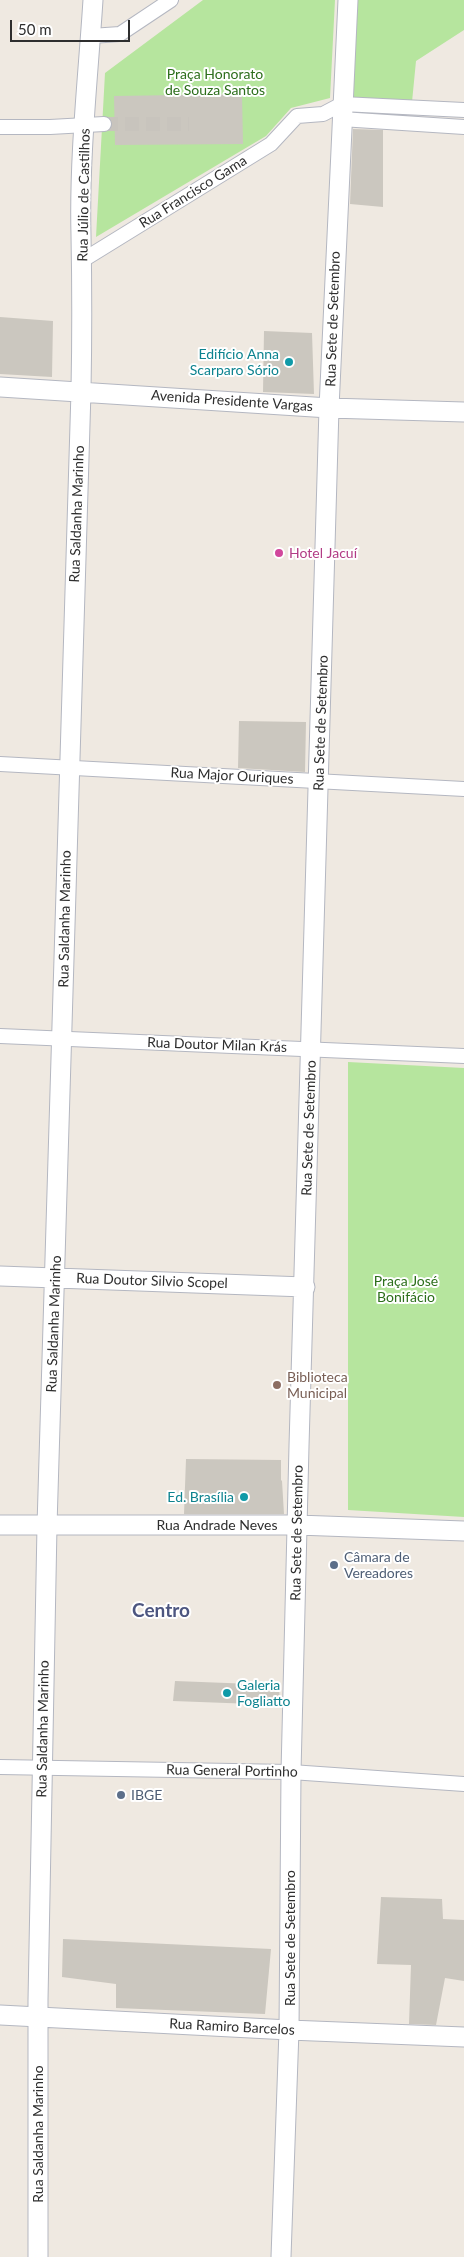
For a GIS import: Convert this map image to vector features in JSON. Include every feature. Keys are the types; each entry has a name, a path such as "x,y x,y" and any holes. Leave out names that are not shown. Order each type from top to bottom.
{"main road":[{"name":"Rua Júlio de Castilhos","path":"82,391 83,260 81,235 84,125 93,0"},
{"name":"Rua Sete de Setembro","path":"281,2257 289,2030 291,1772 297,1525 329,408 348,0"},
{"name":"Avenida Presidente Vargas","path":"0,386 329,408 464,412"},
{"name":"Rua Saldanha Marinho","path":"38,2257 38,2017 47,1526 63,1038 68,768 82,391"},
{"name":"Rua Doutor Silvio Scopel","path":"0,1276 305,1287"},
{"name":"Rua Andrade Neves","path":"0,1525 297,1525 464,1531"},
{"name":"Rua Ramiro Barcelos","path":"0,2015 464,2037"}],"street":[{"path":"91,36 120,34 171,0"},
{"path":"342,111 464,110"},
{"path":"342,111 464,127"},
{"name":"Rua Francisco Gama","path":"83,260 271,144 297,116 342,111"},
{"path":"0,127 104,124"},
{"name":"Rua Major Ouriques","path":"0,764 464,789"},
{"name":"Rua Doutor Milan Krás","path":"0,1036 464,1056"},
{"name":"Rua General Portinho","path":"0,1767 291,1772 464,1784"}],"green space":[{"name":"Praça Honorato de Souza Santos","path":"203,0 335,0 330,98 291,108 266,136 96,237 105,73"},
{"path":"356,0 464,0 464,30 416,61 412,102 349,99"},
{"name":"Praça José Bonifácio","path":"348,1062 464,1068 464,1517 348,1510"}],"building":[{"path":"242,94 243,144 115,145 114,96"},
{"path":"353,129 383,130 383,207 350,204"},
{"path":"0,317 53,321 52,377 0,374"},
{"name":"Edifício Anna Scarparo Sório","path":"264,331 312,333 314,394 263,392"},
{"path":"239,721 306,722 305,772 238,768"},
{"path":"186,1459 281,1460 284,1514 184,1514"},
{"name":"Galeria Fogliatto","path":"175,1681 279,1685 280,1705 173,1701"},
{"path":"381,1897 442,1899 443,1919 464,1920 464,1981 445,1978 436,2025 409,2024 411,1965 377,1964"},
{"path":"63,1939 271,1949 265,2014 116,2008 116,1984 62,1977"}],"tunnel":[{"path":"104,124 189,124"}],"place":[{"name":"Edifício Anna Scarparo Sório","path":"289,362"},
{"name":"Hotel Jacuí","path":"279,553"},
{"name":"Biblioteca Municipal","path":"277,1385"},
{"name":"Ed. Brasília","path":"244,1497"},
{"name":"Câmara de Vereadores","path":"334,1565"},
{"name":"Galeria Fogliatto","path":"227,1693"},
{"name":"IBGE","path":"121,1795"}],"district":[{"name":"Centro","path":"161,1611"}]}
